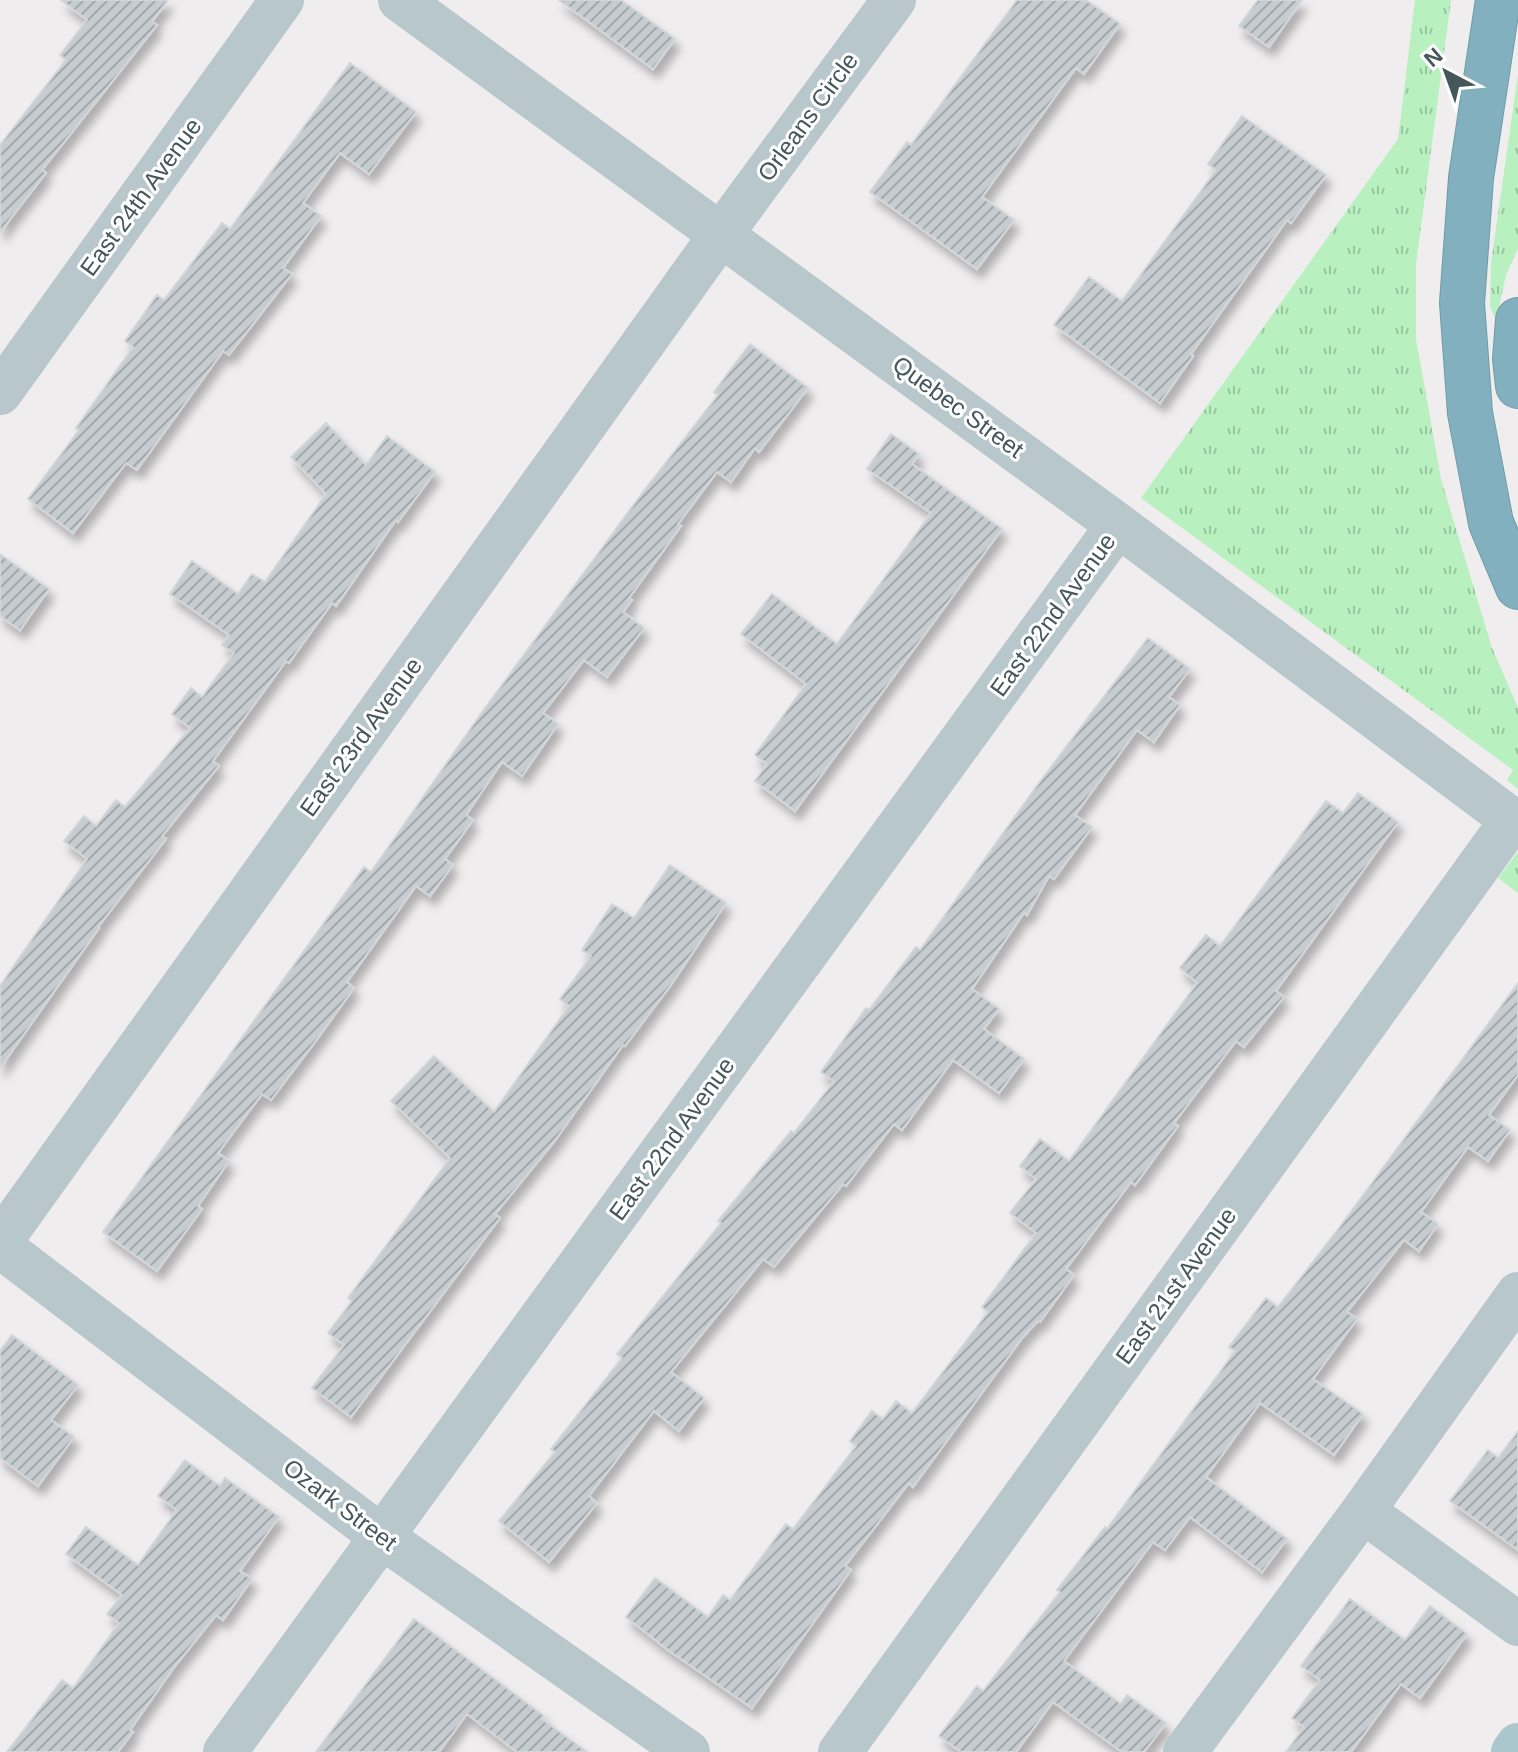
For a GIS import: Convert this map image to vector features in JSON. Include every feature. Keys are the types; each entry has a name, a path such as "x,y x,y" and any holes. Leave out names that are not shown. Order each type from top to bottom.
{"highway":[{"path":"1498,0 1471,178 1462,303 1470,413 1491,523 1518,587"},
{"path":"1518,320 1515,359 1518,386"}],"main road":[{"path":"1513,1752 1518,1745"}],"street":[{"name":"East 24th Avenue","path":"0,393 282,0"},
{"name":"Quebec Street","path":"400,0 1118,525 1512,820"},
{"name":"Orleans Circle","path":"722,233 894,0"},
{"name":"East 23rd Avenue","path":"0,1244 722,233"},
{"name":"East 22nd Avenue","path":"225,1752 1118,525"},
{"name":"East 21st Avenue","path":"840,1752 1512,820"},
{"name":"Ozark Street","path":"0,1244 382,1537 688,1752"},
{"path":"1185,1752 1518,1294"},
{"path":"1363,1511 1518,1624"}],"green space":[{"path":"1415,0 1451,0 1416,264 1416,339 1441,479 1492,648 1518,708 1518,789 1507,780 1513,770 1141,498 1398,139"},
{"path":"1518,74 1518,249 1506,275 1496,321 1490,306 1491,263"},
{"path":"1518,853 1518,893 1498,878"}],"building":[{"path":"61,0 168,0 152,22 157,25 42,170 46,173 0,232 0,145 66,60 60,55 87,20"},
{"path":"559,0 621,0 675,39 653,69"},
{"path":"1017,0 1086,0 1120,24 1084,74 1076,68 982,197 1014,220 977,269 870,192 907,142 911,145"},
{"path":"1258,0 1302,0 1269,47 1239,26"},
{"path":"350,63 416,112 369,174 340,153 303,203 321,216 283,268 292,274 229,355 223,351 137,470 126,463 73,533 28,499 79,430 76,428 133,347 125,341 157,295 164,300 222,223 230,229"},
{"path":"1242,116 1326,175 1291,223 1287,220 1191,354 1193,356 1160,403 1054,325 1089,277 1122,301 1216,170 1208,164"},
{"path":"750,344 808,388 759,452 755,448 731,482 717,472 678,524 681,526 629,598 632,600 623,612 644,628 607,677 584,660 543,713 558,724 522,776 502,762 466,815 473,820 445,859 453,865 430,896 416,886 347,982 354,988 318,1038 271,1100 262,1094 218,1153 229,1161 198,1206 202,1209 157,1271 103,1232 364,867 371,872 480,715 718,395 714,392"},
{"path":"326,423 366,465 387,436 435,472 398,522 396,520 336,606 332,603 213,761 219,766 162,836 166,839 98,927 0,1068 0,986 87,859 64,841 84,816 96,826 116,800 125,807 190,728 172,714 191,688 202,697 234,653 222,645 229,635 170,594 192,561 238,594 252,574 265,582 326,494 291,457"},
{"path":"891,434 919,454 912,464 1002,529 795,811 755,781 767,764 755,755 806,684 741,634 772,594 837,644 931,513 867,469"},
{"path":"0,554 49,589 20,630 0,616"},
{"path":"1148,638 1190,669 1169,697 1180,705 1154,742 1137,730 1075,815 1092,827 1054,879 1049,876 1027,915 1024,913 972,989 999,1009 984,1029 1024,1059 999,1093 953,1060 902,1130 894,1124 846,1186 843,1184 774,1267 763,1259 671,1372 704,1398 679,1431 654,1411 589,1496 597,1503 549,1562 499,1521 555,1452 551,1449 622,1358 617,1354 721,1223 718,1221 834,1081 821,1072 866,1008 869,1010 916,947 920,950 1036,787"},
{"path":"1358,793 1398,822 1276,991 1284,997 1244,1047 1236,1041 1174,1123 1178,1126 1135,1185 1131,1182 1066,1269 1074,1275 1040,1322 1023,1337 913,1487 909,1483 845,1566 851,1570 752,1708 626,1617 655,1578 708,1617 723,1595 730,1600 786,1524 793,1529 856,1446 850,1441 872,1411 883,1419 896,1401 912,1413 988,1312 982,1307 1036,1233 1010,1213 1036,1179 1020,1166 1040,1139 1069,1161 1197,983 1180,968 1206,935 1220,946 1326,801 1343,813"},
{"path":"670,865 726,903 671,985 623,1045 554,1142 495,1214 500,1218 351,1417 312,1388 344,1345 328,1333 352,1301 348,1298 450,1158 391,1101 434,1056 494,1112 569,1006 560,999 591,956 582,950 612,904 634,918"},
{"path":"1518,983 1518,1075 1489,1115 1510,1130 1488,1161 1468,1147 1421,1212 1438,1224 1419,1251 1404,1240 1347,1312 1357,1319 1313,1379 1363,1414 1334,1455 1260,1403 1206,1477 1287,1539 1262,1572 1190,1517 1165,1550 1153,1542 1064,1661 1121,1704 1127,1695 1166,1723 1144,1752 1122,1752 1053,1702 1016,1752 961,1752 939,1736 977,1686 983,1691 1060,1592 1057,1590 1105,1527 1107,1529 1235,1351 1229,1347 1266,1298 1278,1307"},
{"path":"12,1335 78,1385 51,1420 74,1437 38,1486 0,1458 0,1351"},
{"path":"1518,1431 1518,1550 1450,1501 1488,1450 1498,1458"},
{"path":"185,1460 220,1486 225,1478 279,1517 240,1571 252,1579 223,1620 216,1615 175,1666 118,1752 7,1752 62,1680 73,1688 119,1623 107,1614 122,1595 66,1554 86,1527 138,1565 177,1510 158,1496"},
{"path":"1350,1599 1405,1640 1430,1606 1467,1634 1420,1698 1401,1684 1351,1752 1286,1752 1304,1727 1292,1718 1320,1680 1301,1666"},
{"path":"414,1619 587,1752 517,1752 467,1714 439,1752 316,1752"}]}
